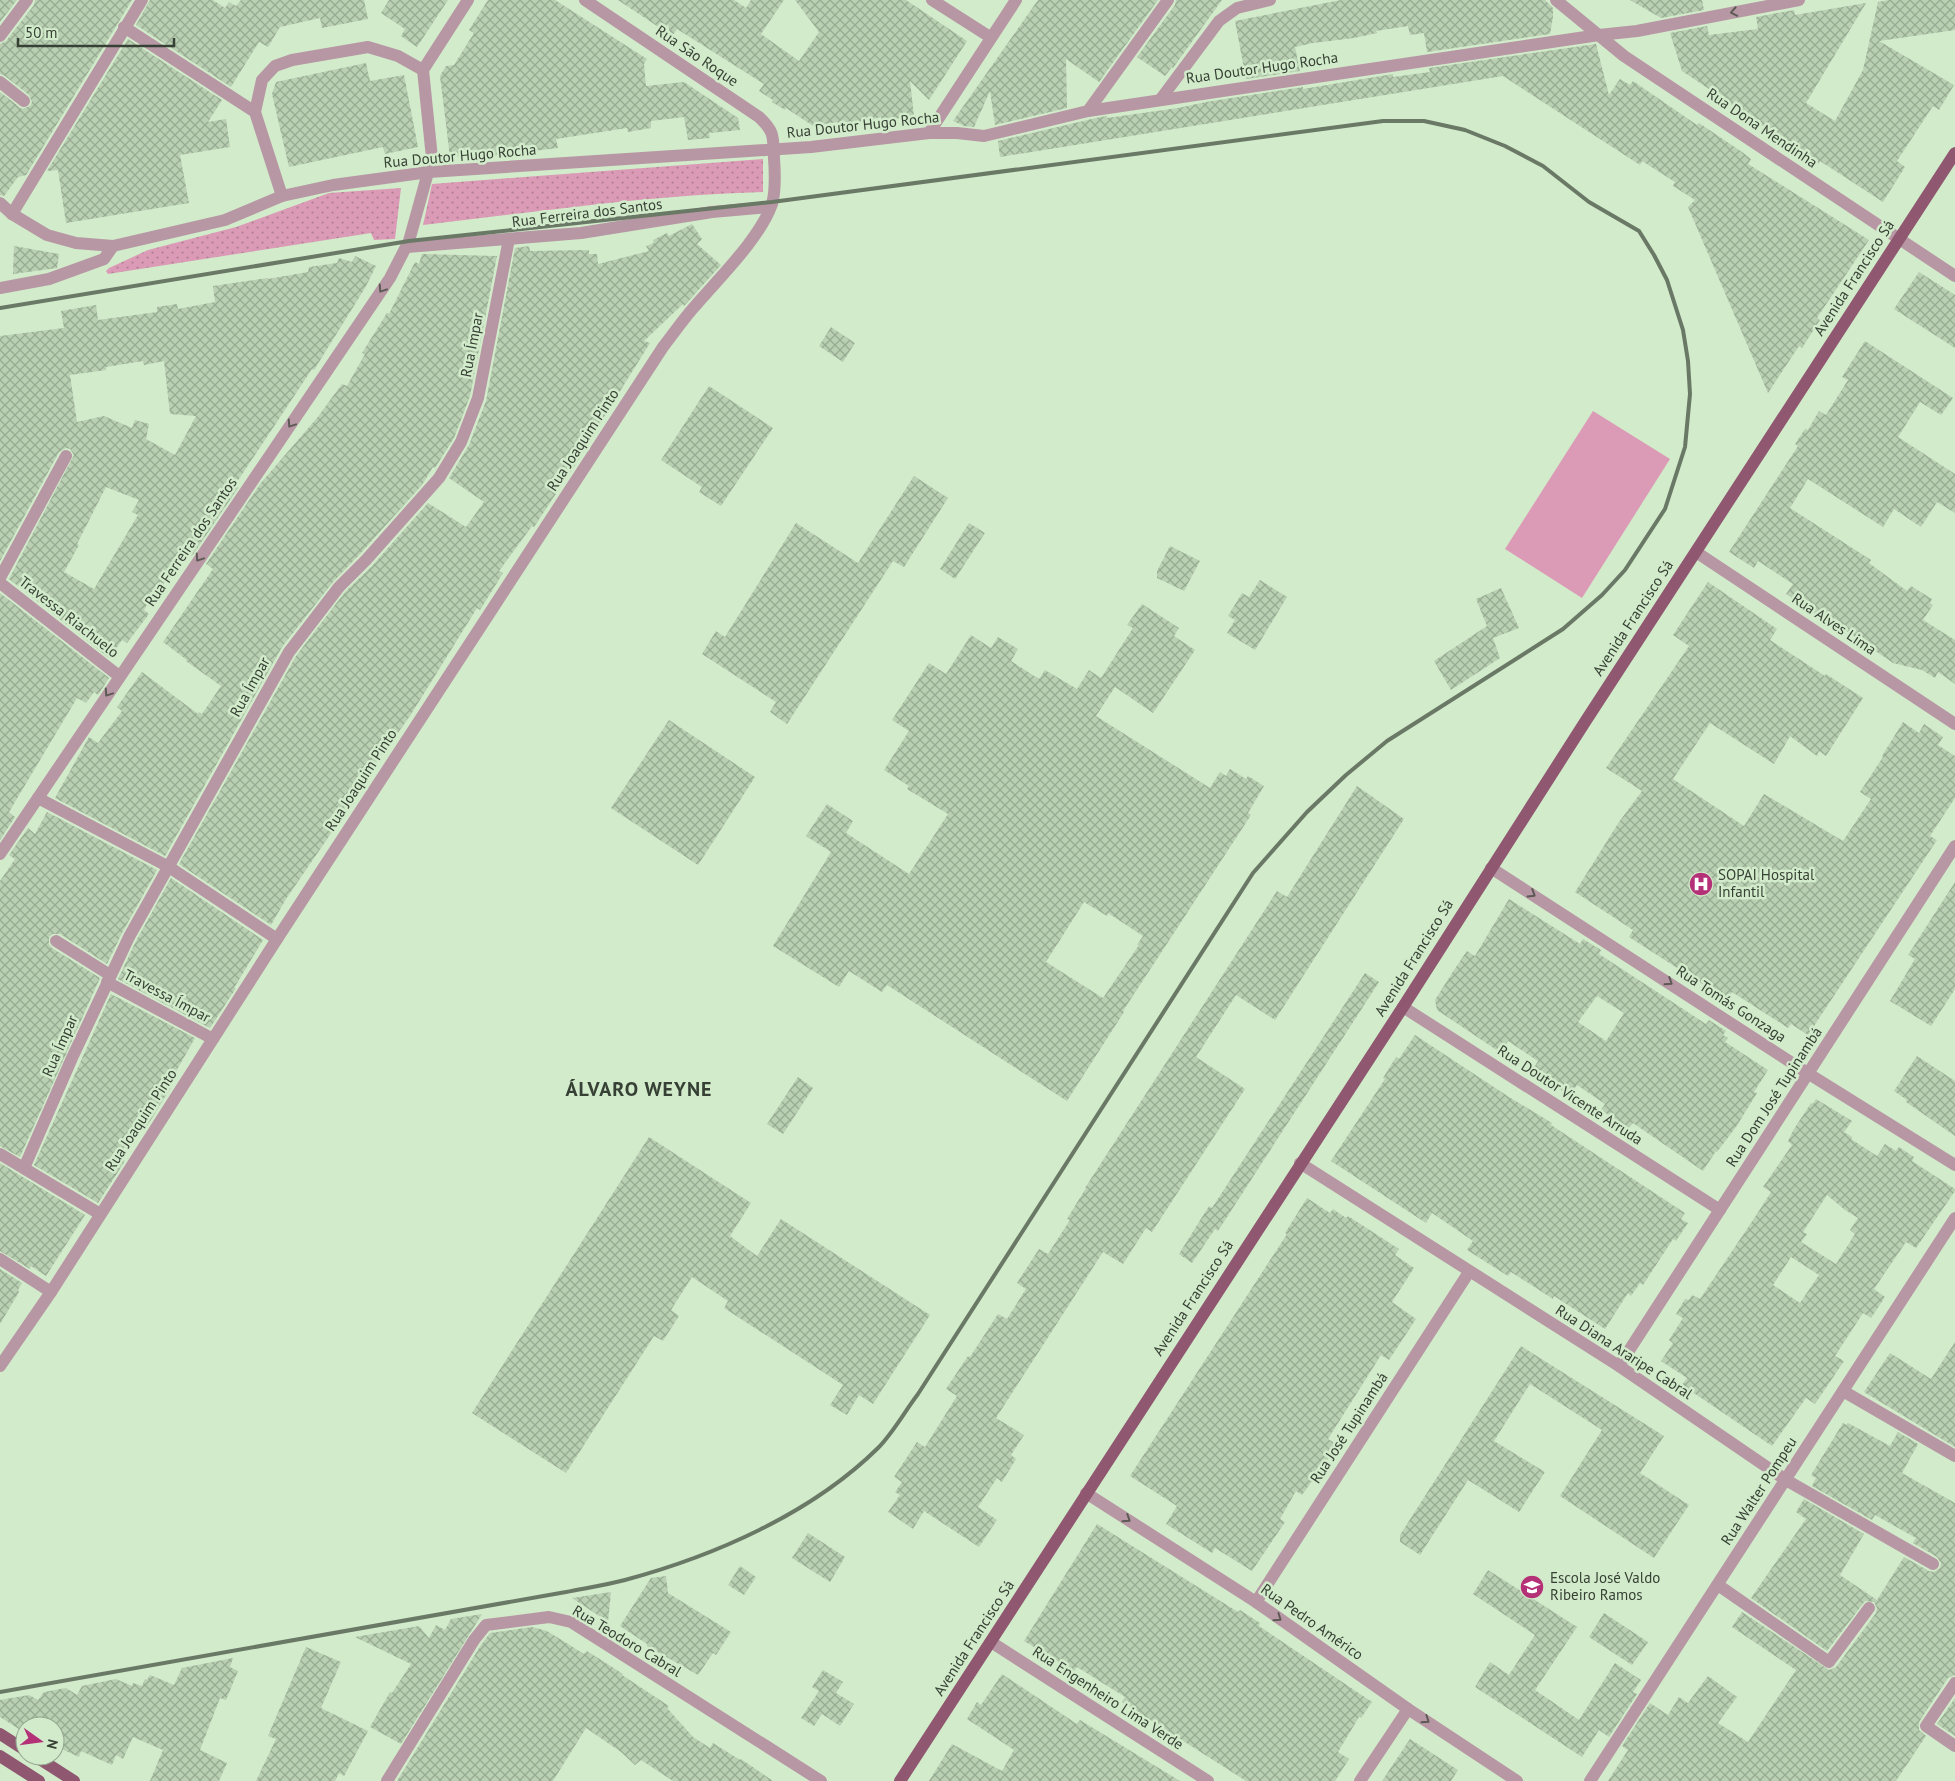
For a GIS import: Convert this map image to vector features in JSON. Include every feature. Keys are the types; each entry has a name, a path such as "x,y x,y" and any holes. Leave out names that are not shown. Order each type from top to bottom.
{"main road":[{"name":"Avenida Francisco Sá","path":"900,1781 1955,153"},
{"path":"0,1734 15,1744"},
{"path":"0,1756 39,1781"},
{"path":"51,1766 74,1781"}],"street":[{"path":"0,36 28,0"},
{"path":"12,214 142,0"},
{"path":"429,172 432,158 423,70 468,0"},
{"name":"Rua São Roque","path":"585,0 759,117 773,133 774,150"},
{"path":"932,0 990,37"},
{"path":"929,132 1016,0"},
{"path":"1088,111 1168,0"},
{"path":"1160,100 1219,21 1237,8 1270,0"},
{"name":"Rua Dona Mendinha","path":"1556,0 1624,56 1955,276"},
{"name":"Rua Doutor Hugo Rocha","path":"0,288 48,279 104,259 113,246 225,220 282,196 333,185 429,172 811,148 929,132 984,136 1088,111 1599,35 1637,31 1799,0"},
{"path":"124,27 255,112"},
{"path":"282,196 255,112 262,80 275,66 292,60 368,47 398,56 423,70"},
{"path":"0,82 24,101"},
{"path":"770,207 775,172 774,150"},
{"name":"Rua Ferreira dos Santos","path":"0,854 390,278 407,247 429,172"},
{"path":"0,203 12,214 47,235 76,243 113,246"},
{"name":"Rua Ferreira dos Santos","path":"407,247 581,232 712,212 770,207"},
{"name":"Rua Joaquim Pinto","path":"0,1366 51,1292 277,939 663,347 694,307 740,256 770,207"},
{"name":"Rua Ímpar","path":"24,1168 38,1133 109,978 289,652 339,587 366,560 439,478 461,442 478,398 508,239"},
{"path":"0,578 66,456"},
{"name":"Rua Alves Lima","path":"1696,552 1955,724"},
{"name":"Travessa Riachuelo","path":"0,584 119,676"},
{"path":"38,798 169,867 277,939"},
{"name":"Rua Dom José Tupinambá","path":"1619,1366 1955,846"},
{"name":"Rua Tomás Gonzaga","path":"1491,868 1809,1074 1955,1165"},
{"name":"Travessa Ímpar","path":"56,941 109,978 213,1039"},
{"name":"Rua Doutor Vicente Arruda","path":"1403,1007 1720,1210"},
{"path":"0,1154 100,1214"},
{"name":"Rua Diana Araripe Cabral","path":"1300,1163 1619,1366 1786,1480 1933,1564"},
{"name":"Rua Walter Pompeu","path":"1590,1781 1955,1218"},
{"path":"0,1258 51,1292"},
{"name":"Rua José Tupinambá","path":"1256,1602 1469,1272"},
{"path":"1843,1391 1955,1456"},
{"name":"Rua Pedro Américo","path":"1086,1493 1256,1602 1408,1709 1517,1781"},
{"path":"1718,1585 1829,1662 1868,1608"},
{"name":"Rua Teodoro Cabral","path":"387,1781 474,1640 486,1625 549,1617 571,1622 821,1781"},
{"name":"Rua Engenheiro Lima Verde","path":"991,1642 1208,1781"},
{"path":"1955,1683 1926,1726 1955,1746"},
{"path":"1360,1781 1408,1709"}],"shaded area":[{"path":"763,159 763,192 636,200 423,225 432,184"},
{"path":"401,188 395,239 374,240 371,233 108,274 106,271 148,250 236,227 329,193"},
{"path":"1593,411 1670,459 1582,598 1505,549"}],"building":[{"path":"0,0 17,0 0,22"},
{"path":"35,0 132,0 26,175 18,177 4,196 0,195 0,92 22,109 30,106 32,102 29,95 0,74 0,44 6,41 34,5"},
{"path":"150,0 213,0 225,8 229,2 236,6 241,0 364,0 368,19 322,28 320,18 280,27 268,47 259,42 231,87 136,25"},
{"path":"389,0 448,0 417,47 401,36 405,29 381,13"},
{"path":"488,0 555,0 647,59 644,64 646,86 684,82 738,118 740,130 709,133 710,138 688,140 684,117 651,121 651,128 628,132 627,128 556,139 558,148 491,156 491,154 450,157 440,76 446,66 454,65 474,33 469,30"},
{"path":"618,0 734,0 746,8 751,0 784,0 761,34 799,61 819,32 795,0 906,0 967,41 929,100 910,81 914,116 881,121 881,117 841,127 837,122 813,126 786,108 785,110 772,102 773,100 759,91 764,84 677,29 671,38 668,24 666,28 660,28"},
{"path":"1038,0 1158,0 1099,82 1066,59 1067,108 995,125 990,91 974,127 964,126 953,121"},
{"path":"1176,0 1222,0 1173,68 1165,76 1137,57 1175,5"},
{"path":"1341,0 1545,0 1553,8 1553,17 1550,34 1427,52 1424,33 1410,35 1408,26 1376,31 1377,33 1354,38 1313,43 1295,47 1300,71 1246,79 1235,21"},
{"path":"1630,0 1702,0 1704,10 1661,18"},
{"path":"1889,0 1955,0 1955,30 1879,41 1954,85 1939,110 1933,106 1897,161 1905,167 1883,202 1820,161 1818,164 1729,103 1728,105 1719,99 1711,93 1712,91 1682,71 1670,33 1707,26 1709,35 1758,29 1756,17 1794,10 1795,15 1866,3 1806,103 1835,121 1863,70 1878,2"},
{"path":"128,39 222,100 208,122 226,119 230,147 180,155 189,203 66,223 58,170 47,171"},
{"path":"1596,44 1609,95 1620,79 1630,85 1633,81 1697,125 1699,123 1742,152 1751,159 1748,164 1869,240 1817,318 1820,320 1802,348 1799,346 1768,393 1688,207 1695,200 1673,186 1675,182 1642,161 1640,165 1503,76 1000,157 998,141 1106,116 1107,118 1178,108 1206,102 1303,87 1303,89 1393,74 1393,77 1430,72 1429,68"},
{"path":"366,63 370,81 404,75 418,147 385,154 383,147 289,167 272,94 276,82"},
{"path":"692,224 702,239 697,244 721,265 684,306 683,304 644,341 650,343 585,450 534,527 532,526 499,571 503,573 480,610 477,608 410,716 394,736 345,809 347,810 286,899 271,925 179,864 296,656 345,592 372,566 428,503 466,527 484,502 449,478 469,445 486,401 515,248 529,246 530,251 589,250 589,254 597,254 598,264 649,251 646,246 654,243 653,240 667,233 669,236"},
{"path":"14,246 59,254 57,268 13,274"},
{"path":"422,254 497,256 470,396 454,438 435,468 433,467 422,485 333,582 282,647 165,856 55,798 89,737 98,743 122,711 117,707 142,672 198,714 199,712 202,714 221,686 163,642 213,569 206,564 260,484 317,418 342,384 347,386 365,354 362,353 387,313 389,314 415,262 419,264"},
{"path":"355,256 376,266 365,288 314,370 312,369 235,485 238,488 192,556 187,552 180,562 177,559 162,587 158,585 144,610 149,614 127,643 122,640 109,658 9,579 74,455 70,449 66,448 59,452 0,561 0,336 64,328 61,311 96,305 98,320 157,312 157,307 177,304 178,309 215,302 213,286 308,272 309,267 337,263 339,258 352,262","holes":["143,361 144,365 164,361 170,414 196,416 175,455 146,439 149,424 135,420 132,428 104,416 77,422 70,375 106,370 106,367","106,487 139,500 132,512 138,515 94,589 64,572"]},
{"path":"1919,272 1955,295 1955,348 1894,309"},
{"path":"831,327 855,343 843,362 819,346"},
{"path":"1865,341 1953,398 1941,415 1920,402 1898,437 1955,474 1955,513 1937,502 1921,527 1894,509 1883,527 1808,479 1790,508 1871,560 1869,563 1907,591 1911,586 1932,599 1930,603 1933,605 1923,620 1955,640 1955,684 1938,672 1935,678 1922,670 1893,663 1823,615 1821,618 1786,594 1793,584 1758,561 1754,568 1729,552 1798,446 1795,444 1805,429 1808,430 1819,411 1826,415 1848,380 1842,377"},
{"path":"709,386 773,428 721,506 699,492 702,487 661,460"},
{"path":"914,476 948,498 904,567 893,561 787,724 770,712 776,702 702,654 716,631 725,637 796,523 858,563"},
{"path":"969,523 985,533 955,579 940,569"},
{"path":"1170,546 1200,561 1184,591 1157,578 1157,571"},
{"path":"1260,580 1287,597 1255,650 1227,633 1235,620 1228,616 1242,593 1249,597"},
{"path":"1708,582 1777,629 1770,640 1863,698 1826,756 1819,751 1817,756 1790,736 1774,764 1710,723 1673,779 1744,826 1764,794 1843,841 1871,799 1860,792 1903,722 1919,733 1924,724 1943,737 1938,745 1955,756 1955,798 1930,836 1937,840 1808,1035 1791,1024 1788,1028 1732,992 1727,1000 1629,937 1633,930 1575,892 1619,822 1642,791 1606,768 1689,646 1673,635"},
{"path":"1501,588 1519,628 1493,638 1500,658 1451,690 1434,661 1487,626 1476,599"},
{"path":"0,593 109,678 98,695 94,692 86,703 77,698 9,812 15,817 0,840"},
{"path":"1142,604 1179,628 1174,636 1195,650 1153,713 1115,687 1096,716 1210,788 1220,772 1226,776 1230,769 1246,779 1248,776 1264,786 1248,813 1251,815 1123,1011 1067,1101 887,985 882,992 849,971 839,987 773,946 831,852 806,836 827,804 853,821 846,833 909,874 948,814 907,789 909,786 884,770 909,731 892,720 929,663 946,674 971,635 991,648 998,637 1018,649 1011,661 1039,679 1045,670 1077,689 1089,670 1101,678 1133,628 1127,625","holes":["1084,902 1107,916 1108,913 1143,936 1137,945 1139,945 1103,998 1046,962"]},
{"path":"669,720 755,777 698,865 611,808"},
{"path":"1357,786 1404,819 1275,1020 1236,995 1196,1057 1245,1089 1152,1232 1146,1228 1123,1264 1103,1252 996,1418 1024,1435 1011,1455 1016,1459 1002,1482 997,1478 978,1507 997,1520 979,1547 924,1511 913,1529 888,1512 900,1495 895,1492 902,1482 894,1477 917,1442 925,1447 957,1396 946,1389 998,1314 1007,1319 1026,1289 1017,1283 1039,1249 1048,1254 1070,1220 1067,1219 1085,1188 1277,891 1287,897"},
{"path":"47,812 157,870 107,964 60,934 53,934 49,937 49,944 52,948 100,978 20,1157 0,1146 0,881 15,859 9,855 28,828 35,834"},
{"path":"171,878 263,940 234,988 236,988 210,1028 118,979 136,941"},
{"path":"1955,882 1955,989 1931,1026 1890,1001 1915,959 1908,955"},
{"path":"1509,899 1580,944 1583,939 1601,950 1599,954 1706,1024 1709,1020 1726,1031 1723,1035 1728,1038 1725,1042 1768,1070 1754,1092 1757,1093 1736,1127 1716,1151 1703,1171 1633,1123 1629,1128 1601,1110 1605,1104 1577,1085 1570,1096 1532,1071 1538,1061 1508,1041 1501,1053 1437,1010 1435,1000 1467,951 1475,956","holes":["1597,996 1624,1013 1606,1041 1578,1022"]},
{"path":"1365,973 1379,982 1218,1231 1215,1229 1192,1263 1179,1254 1209,1206 1212,1208"},
{"path":"111,994 195,1038 174,1075 176,1076 170,1089 144,1131 139,1127 119,1156 125,1161 98,1203 34,1165"},
{"path":"1415,1035 1552,1123 1551,1125 1685,1213 1681,1219 1688,1223 1676,1241 1673,1239 1643,1285 1640,1283 1631,1296 1628,1293 1605,1329 1554,1296 1553,1299 1511,1272 1508,1276 1467,1250 1473,1241 1432,1213 1426,1223 1331,1161 1385,1079 1383,1078 1396,1057 1399,1059"},
{"path":"1917,1056 1955,1081 1955,1136 1906,1102 1907,1100 1894,1091"},
{"path":"798,1077 813,1088 783,1134 767,1124"},
{"path":"1816,1099 1852,1121 1844,1132 1852,1137 1851,1139 1877,1156 1885,1144 1896,1151 1899,1147 1914,1157 1912,1161 1955,1189 1955,1191 1916,1248 1906,1242 1874,1289 1885,1297 1871,1318 1863,1313 1835,1356 1844,1361 1815,1404 1806,1398 1772,1446 1682,1385 1687,1378 1661,1361 1673,1343 1669,1340 1683,1318 1676,1314 1685,1299 1689,1300 1692,1295 1700,1299 1757,1214 1771,1192 1763,1187 1792,1145 1788,1141 1794,1129 1811,1103 1813,1104","holes":["1827,1195 1858,1218 1850,1230 1855,1234 1836,1264 1801,1242 1807,1234 1803,1232","1791,1257 1819,1275 1800,1303 1773,1285"]},
{"path":"649,1137 751,1203 730,1236 757,1256 781,1219 930,1315 873,1404 859,1395 847,1415 830,1405 843,1385 724,1308 728,1301 692,1277 671,1310 679,1316 663,1341 654,1336 566,1473 472,1413"},
{"path":"0,1163 85,1215 46,1276 31,1266 30,1269 0,1251"},
{"path":"1307,1198 1330,1213 1333,1209 1346,1218 1348,1216 1399,1249 1395,1255 1414,1268 1392,1302 1416,1319 1389,1360 1381,1355 1328,1439 1338,1445 1302,1495 1296,1491 1280,1519 1285,1522 1252,1571 1215,1548 1212,1553 1166,1524 1177,1506 1130,1476 1287,1234 1285,1233"},
{"path":"0,1269 22,1283 18,1290 19,1292 0,1324"},
{"path":"1955,1342 1955,1447 1864,1392 1890,1353 1931,1379"},
{"path":"1521,1346 1664,1436 1640,1473 1689,1505 1654,1558 1560,1496 1602,1430 1530,1384 1494,1441 1545,1472 1519,1512 1468,1480 1420,1555 1400,1542 1400,1535"},
{"path":"1843,1423 1846,1425 1848,1423 1890,1446 1898,1432 1918,1444 1902,1473 1955,1503 1955,1675 1948,1678 1919,1722 1919,1730 1926,1736 1896,1781 1608,1781 1628,1750 1622,1746 1650,1703 1668,1715 1679,1697 1688,1703 1708,1676 1737,1697 1718,1723 1748,1742 1796,1670 1732,1627 1742,1612 1829,1670 1836,1667 1876,1613 1877,1608 1874,1602 1865,1601 1827,1651 1751,1598 1806,1519 1796,1512 1804,1499 1864,1534 1840,1575 1877,1600 1904,1557 1929,1571 1934,1572 1940,1568 1941,1563 1937,1557 1913,1543 1916,1538 1875,1515 1872,1520 1812,1486 1816,1478 1811,1475"},
{"path":"1097,1524 1238,1612 1240,1610 1260,1623 1259,1626 1372,1702 1361,1718 1359,1717 1338,1752 1349,1759 1335,1781 1246,1781 1122,1702 1125,1697 1077,1667 1074,1671 1024,1641"},
{"path":"808,1533 845,1557 830,1582 792,1558"},
{"path":"740,1566 756,1577 744,1595 728,1585"},
{"path":"1488,1570 1577,1627 1535,1690 1579,1720 1615,1663 1641,1680 1633,1692 1637,1694 1609,1737 1599,1730 1582,1757 1475,1687 1490,1662 1509,1675 1535,1635 1473,1594"},
{"path":"666,1576 668,1593 731,1632 716,1655 713,1653 698,1675 647,1646 647,1644 620,1626 651,1578"},
{"path":"611,1592 608,1622 572,1598"},
{"path":"1604,1613 1648,1642 1632,1665 1589,1637"},
{"path":"482,1614 401,1744 370,1727 390,1692 392,1693 411,1664 355,1637 419,1626 429,1638 436,1625 445,1630 451,1619"},
{"path":"532,1627 547,1631 584,1654 587,1651 623,1674 669,1706 667,1708 693,1737 710,1748 713,1743 773,1781 673,1781 641,1760 635,1765 621,1752 586,1728 553,1781 397,1781 490,1633"},
{"path":"306,1647 341,1662 321,1708 368,1731 344,1776 339,1773 335,1781 256,1781 276,1739 268,1736"},
{"path":"233,1658 230,1667 238,1671 226,1700 220,1698 200,1750 227,1763 219,1781 150,1781 163,1750 133,1737 123,1759 116,1755 112,1765 81,1751 79,1757 65,1751 65,1716 15,1716 15,1727 0,1717 0,1700 29,1695 38,1700 44,1692 66,1688 77,1695 82,1686 116,1679 132,1686 133,1683 142,1686 145,1679 147,1680 150,1675 174,1685 182,1668"},
{"path":"823,1670 843,1682 836,1693 854,1704 840,1726 822,1714 814,1726 801,1718 819,1691 812,1687"},
{"path":"1002,1674 1077,1724 1080,1720 1180,1781 929,1781 952,1744 1002,1771 1014,1750 967,1719 977,1702 981,1705"},
{"path":"1955,1698 1955,1736 1937,1724"},
{"path":"1410,1739 1458,1770 1451,1781 1382,1781"}],"railway":[{"path":"0,308 409,241 772,202 1383,121 1424,121 1465,130 1505,146 1543,166 1589,202 1639,231 1667,280 1683,330 1688,361 1690,394 1685,447 1665,509 1625,570 1602,595 1563,629 1387,741 1346,775 1307,812 1253,873 918,1394 894,1429 878,1448 852,1472 823,1493 760,1530 693,1559 625,1580 0,1692"}],"place":[{"name":"SOPAI Hospital Infantil","path":"1701,884"},
{"name":"Escola José Valdo Ribeiro Ramos","path":"1532,1587"}],"district":[{"name":"ÁLVARO WEYNE","path":"639,1089"}]}
